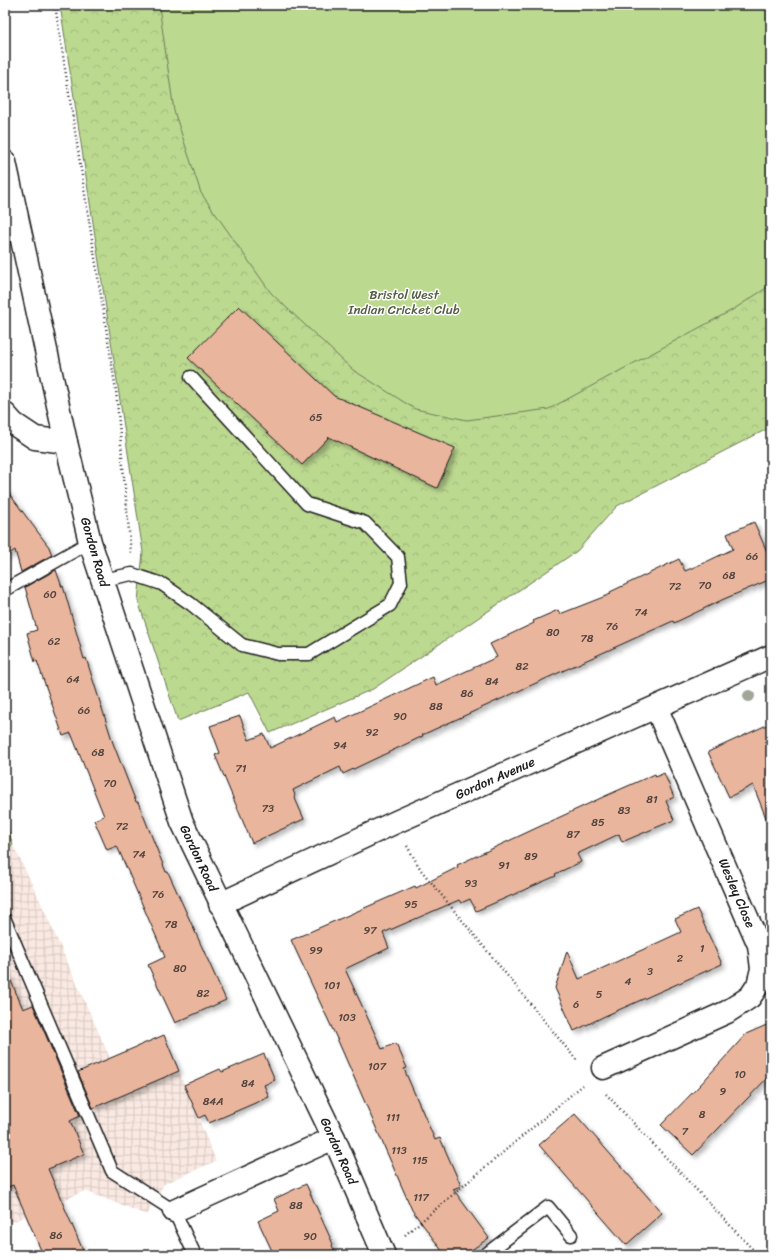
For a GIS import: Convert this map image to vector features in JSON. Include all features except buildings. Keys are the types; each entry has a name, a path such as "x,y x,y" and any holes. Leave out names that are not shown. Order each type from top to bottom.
{"street":[{"name":"Gordon Road","path":"5,162 66,442 90,542 182,822 220,904 334,1138 384,1254"},
{"path":"5,414 14,424 35,438 66,442"},
{"name":"Gordon Avenue","path":"220,904 396,822 771,656"},
{"name":"Wesley Close","path":"602,1079 727,1012 750,997 758,984 762,969 759,945 656,707"},
{"path":"174,1211 334,1138"}],"lane":[{"path":"102,580 132,574 162,584 191,604 242,645 278,654 309,654 390,605 402,583 398,557 365,523 307,504 191,377"},
{"path":"5,590 90,542"},
{"path":"5,920 112,1171 174,1211 195,1255"},
{"path":"485,1255 548,1207 571,1235"}],"path":[{"path":"55,5 116,391 132,574"},
{"path":"396,822 411,855 421,870 581,1066"},
{"path":"602,1079 758,1255"},
{"path":"384,1254 585,1083"}],"shaded area":[{"path":"13,845 37,894 110,1058 164,1035 216,1161 164,1184 147,1215 85,1191 5,1225 5,848"}],"green space":[{"name":"Bristol West Indian Cricket Club","path":"60,5 771,5 771,427 617,506 577,551 373,689 270,733 249,692 178,721 138,601 143,552"},
{"path":"162,5 771,5 771,285 734,309 549,409 467,420 415,409 353,370 271,293 201,193 174,111 160,13"},
{"path":"5,820 13,845 5,848"}]}
